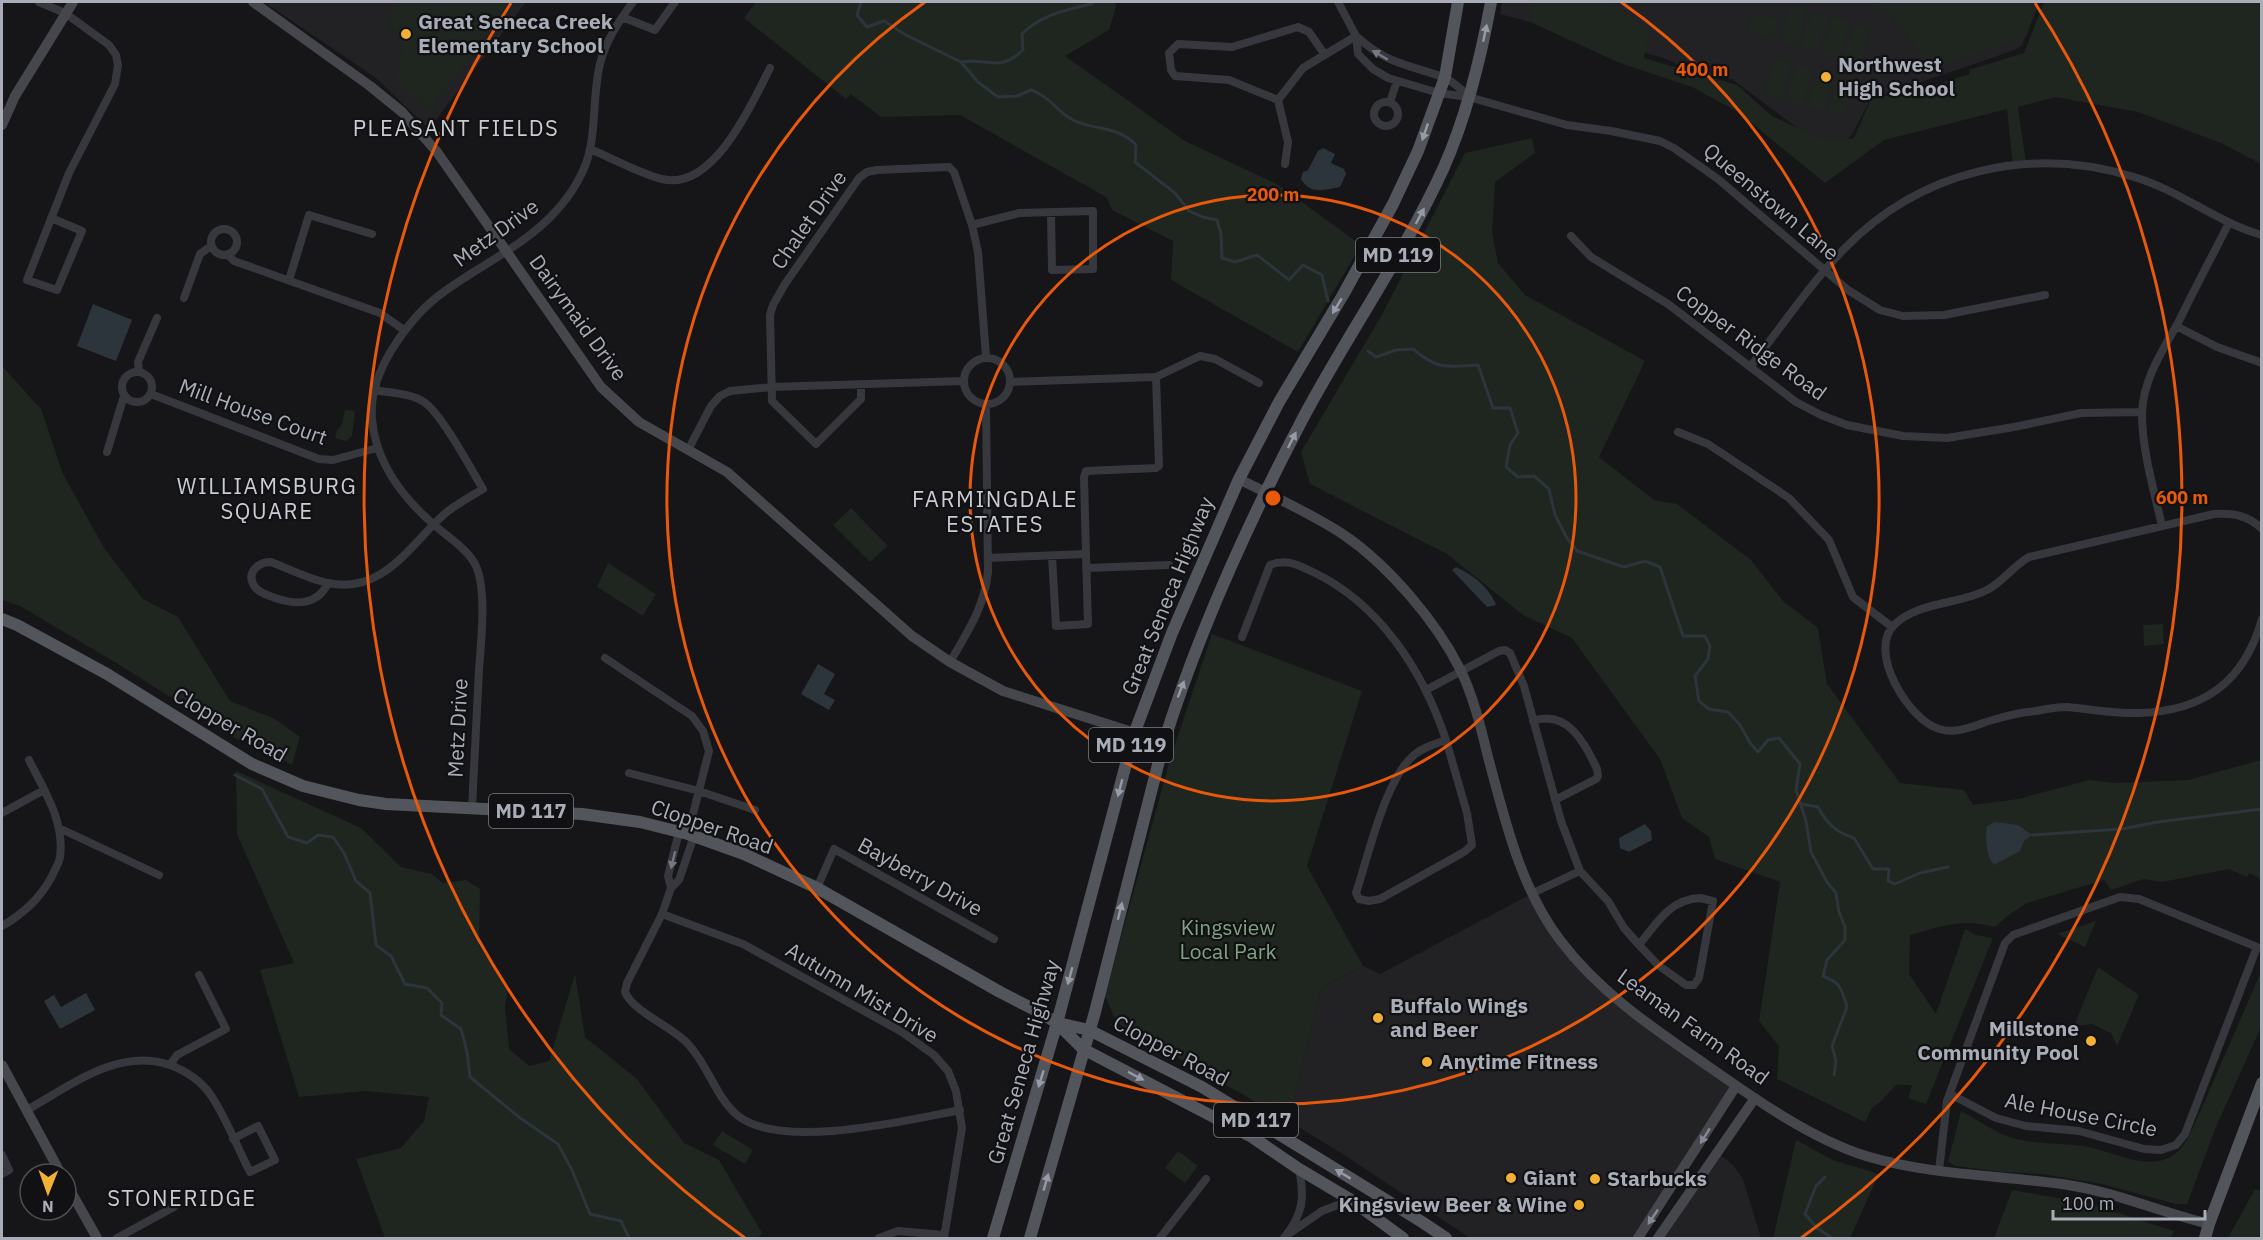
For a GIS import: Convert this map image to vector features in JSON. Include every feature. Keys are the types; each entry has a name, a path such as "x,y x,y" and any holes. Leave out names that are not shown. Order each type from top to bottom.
{"main road":[{"name":"Great Seneca Highway","path":"993,1239 1057,1023 1134,734 1172,633 1239,479 1280,402 1393,204 1418,151 1445,77 1458,2"},
{"name":"MD 119","path":"1030,1239 1089,1030 1176,702 1215,600 1265,492 1303,418 1420,216 1445,165 1469,97 1485,38 1491,2"},
{"name":"Clopper Road","path":"2,620 17,625 107,674 234,754 303,786 359,800 386,804 582,814 640,822 687,834 744,854 817,888 1057,1023 1083,1049 1252,1137 1350,1200 1403,1239"},
{"name":"Clopper Road","path":"1057,1023 1089,1030 1202,1087 1446,1239"},
{"path":"2205,1239 2262,1083"},
{"path":"2196,1239 2209,1224"}],"street":[{"path":"39,2 65,13 109,45 116,55 118,65 115,84 69,173 51,218 27,279 57,290 82,231 51,218"},
{"path":"2,125 15,96 73,2"},
{"name":"Dairymaid Drive","path":"253,2 370,86 402,112 437,152 601,387 639,422 727,472 912,636 950,662 1003,691 1163,745"},
{"name":"Metz Drive","path":"472,808 482,619 480,578 469,555 435,526 396,485 387,471 377,448 372,417 374,390 384,363 404,330 438,296 535,233 558,209 583,170 590,149 600,65 606,45 633,2"},
{"path":"622,17 656,30 675,2"},
{"name":"Queenstown Lane","path":"1338,2 1356,36 1358,54 1373,69 1388,78 1439,93 1469,97 1567,125 1660,141 1710,172 1848,290 1880,310 1903,316 1944,315 2046,295"},
{"path":"1278,100 1229,80 1175,76 1171,70 1170,53 1178,44 1232,47 1298,27 1309,32 1325,55"},
{"path":"1278,100 1304,68 1356,36 1370,49 1389,60 1445,77 1469,97"},
{"path":"1390,102 1408,66"},
{"path":"590,149 663,180 679,180 694,176 708,165 744,120 771,68"},
{"path":"1278,100 1288,142 1285,164"},
{"path":"1751,366 1825,270 1845,248 1902,203 1935,185 1961,175 2026,163 2099,167 2168,189 2229,223 2262,235"},
{"name":"Chalet Drive","path":"771,387 770,315 773,305 859,178 867,172 877,170 949,166 954,171 972,225 978,252 986,357"},
{"path":"972,225 1019,213 1093,211 1093,269 1052,270 1051,213"},
{"path":"289,280 309,215 372,234"},
{"path":"2162,526 2146,454 2142,412 2148,380 2229,223"},
{"path":"228,255 236,248 234,233 220,229 215,232 210,241 218,254 228,255 234,261 380,313 404,330"},
{"name":"Copper Ridge Road","path":"1571,236 1591,257 1668,304 1796,402 1821,415 1865,430 1903,436 1947,438 2081,413 2142,412"},
{"path":"184,298 200,254 211,246"},
{"path":"107,452 123,399 126,397 122,386 124,380 133,373 139,372 138,362 158,318"},
{"path":"2176,326 2217,347 2262,363"},
{"path":"1010,382 1156,377 1200,356 1215,359 1258,383"},
{"path":"986,357 995,359 1004,365 1010,382 1004,398 986,405 971,399 965,391 963,381 965,372 971,364 986,357"},
{"name":"Mill House Court","path":"126,397 136,402 147,399 151,394 153,388 149,378 139,372"},
{"path":"1052,556 1056,626 1088,624 1084,477 1086,471 1159,466 1156,377"},
{"path":"688,450 711,406 720,396 730,391 771,387 861,386 963,381"},
{"path":"771,387 772,400 816,444 861,399 861,386"},
{"path":"328,583 318,598 300,604 289,603 264,594 255,588 252,580 256,566 264,562 272,562 328,583 361,582 375,578 389,570 448,512 483,489 435,414 425,403 413,397 374,390"},
{"name":"Mill House Court","path":"151,394 319,459 333,460 377,448"},
{"path":"950,662 981,609 987,587 986,405"},
{"path":"1678,432 1708,444 1789,498 1829,540 1853,597 1892,627"},
{"name":"Leaman Farm Road","path":"1239,479 1322,522 1364,549 1419,607 1461,670 1482,734 1504,821 1524,876 1559,939 1628,1010 1755,1098 1802,1126 1862,1155 1888,1162 1939,1170 2064,1184 2209,1224"},
{"path":"2261,625 2241,665 2213,695 2181,707 2138,714 2064,707 2018,713 1951,732 1925,723 1894,683 1887,664 1886,651 1892,627 1917,611 1985,591 1994,586 2018,563 2029,557 2214,514 2228,513 2250,520 2262,529"},
{"path":"988,558 1086,554"},
{"path":"1242,637 1269,565 1279,561 1297,565 1323,577 1352,596 1381,622 1403,652 1426,690 1437,714 1446,740 1467,813 1472,845 1464,852 1380,899 1369,901 1359,898 1356,893 1396,777 1415,753 1446,740"},
{"path":"1086,568 1169,565"},
{"path":"1426,690 1461,670 1505,650 1510,653 1524,686 1555,800 1580,871 1608,901 1624,928 1639,945 1658,965 1686,986 1694,985 1699,978 1713,901 1700,898 1682,900 1672,906 1639,945"},
{"path":"605,658 692,716 703,731 709,751 687,834 679,880 671,888 662,914 627,984 627,997 688,1043 720,1095 741,1118 753,1125 771,1130 812,1131 889,1124 960,1110"},
{"path":"1533,721 1548,718 1568,725 1577,732 1597,769 1596,779 1555,800"},
{"path":"2,926 32,905 44,891 60,858 59,828 53,808 29,760"},
{"path":"629,773 699,791 755,810"},
{"path":"2,813 44,790"},
{"path":"59,828 159,875"},
{"path":"671,888 668,876 687,834"},
{"name":"Bayberry Drive","path":"817,888 834,849 994,939"},
{"path":"1533,893 1580,871"},
{"name":"Ale House Circle","path":"1939,1170 1947,1101 2005,943 2013,935 2120,897 2139,899 2260,948 2185,1134 2176,1145 2161,1150 2144,1149 2079,1131 2026,1126 1996,1118 1950,1094"},
{"name":"Autumn Mist Drive","path":"662,914 743,944 921,1044 948,1071 956,1090 960,1110 961,1136 944,1237"},
{"path":"170,1065 177,1055 226,1029 199,975"},
{"path":"27,1110 101,1068 135,1059 154,1060 183,1070 203,1085 212,1096 233,1139 250,1172 275,1160 258,1126 233,1139"},
{"path":"2,1065 55,1162"},
{"path":"1638,1239 1736,1086"},
{"path":"1658,1239 1755,1098"},
{"path":"2,1155 9,1170 2,1174"},
{"path":"1286,1237 1301,1212 1304,1192 1299,1169"},
{"path":"1160,1239 1206,1179"},
{"path":"1286,1237 1322,1211 1350,1200"},
{"path":"78,1205 97,1239"},
{"path":"117,1239 174,1207"},
{"path":"879,1239 898,1231 944,1237"}],"shaded area":[{"name":"Great Seneca Creek Elementary School","path":"264,2 526,2 429,129 376,78"},
{"name":"Northwest High School","path":"1502,2 2040,2 2022,45 2015,50 1871,99 1851,136 1828,151 1732,79 1702,75 1664,58 1500,14"},
{"path":"1323,148 1335,154 1331,163 1344,169 1346,174 1340,187 1313,189 1301,179 1303,172 1308,170 1318,151"},
{"path":"93,304 132,320 116,361 77,346"},
{"path":"1456,567 1480,582 1496,605 1487,607 1452,570"},
{"path":"818,664 835,674 824,694 835,700 829,710 801,694"},
{"path":"1995,822 2018,825 2032,835 2024,841 2020,851 1994,865 1988,852 1986,836 1987,826"},
{"path":"1645,824 1651,831 1652,840 1629,852 1620,848 1619,838"},
{"path":"1533,893 1547,918 1595,979 1736,1086 1638,1238 1470,1238 1289,1121 1321,988 1363,966 1380,974"},
{"path":"86,993 95,1010 60,1029 44,1001 54,995 61,1007"},
{"path":"1717,1153 1732,1164 1743,1179 1761,1238 1658,1238"}],"green space":[{"path":"400,2 513,2 430,109 396,82 403,49 389,18"},
{"path":"756,2 1115,2 1116,7 1109,30 1065,56 1185,141 1277,184 1361,245 1298,352 1171,280 1173,241 1112,210 1106,197 960,115 881,117 851,94 846,99 744,18"},
{"path":"1531,2 1607,2 1649,29 1644,58 1737,85 1772,116 1825,141 1854,138 1871,99 1937,84 1970,74 1969,70 2024,53 2044,2 2261,2 2261,164 2221,143 2138,112 2055,97 2018,107 2026,163 2013,165 2007,109 1884,140 1825,183 1738,112 1692,87 1620,63 1530,22"},
{"path":"1859,2 2038,2 2026,37 1932,69 1901,26 1882,9"},
{"path":"1791,6 1807,11 1797,46 1780,41"},
{"path":"1812,12 1828,17 1817,52 1801,47"},
{"path":"1754,14 1779,21 1774,39 1748,32"},
{"path":"1833,17 1849,22 1839,58 1822,53"},
{"path":"1855,24 1871,29 1860,64 1844,59"},
{"path":"1776,59 1792,63 1781,99 1765,94"},
{"path":"1797,65 1813,69 1802,105 1786,100"},
{"path":"1818,71 1834,76 1823,111 1807,106"},
{"path":"1839,77 1855,82 1844,117 1828,112"},
{"path":"1532,138 1535,153 1495,182 1492,232 1498,263 1525,295 1645,361 1599,457 1654,500 1677,504 1751,560 1783,601 1818,628 1827,684 1900,783 1964,790 1973,805 2018,799 2089,780 2115,783 2188,780 2261,760 2261,879 2249,873 2247,877 2229,869 2162,882 2144,879 2111,890 2104,880 2027,903 1995,927 1962,923 1910,935 1909,974 1936,1014 1965,929 1976,935 1993,938 1926,1104 1908,1098 1912,1085 1896,1085 1872,1108 1865,1122 1777,1079 1779,1046 1759,1021 1780,882 1715,859 1709,837 1682,818 1660,759 1572,638 1523,615 1447,554 1310,484 1301,452 1384,311 1465,153"},
{"path":"2,366 41,409 62,472 104,548 143,599 178,617 230,701 275,719 300,737 292,765 243,737 240,741 123,667 20,606 2,600"},
{"path":"345,410 355,411 352,436 346,441 335,438 342,424"},
{"path":"851,508 888,546 870,562 833,525"},
{"path":"608,563 656,594 643,616 597,587"},
{"path":"2163,624 2164,644 2144,646 2143,625"},
{"name":"Kingsview Local Park","path":"1212,634 1362,691 1307,866 1363,966 1321,988 1289,1121 1117,1023 1105,996 1169,763"},
{"path":"236,771 361,828 401,867 432,874 443,883 466,880 480,889 479,945 508,989 505,1006 509,1049 529,1066 549,1061 575,974 585,1037 637,1079 684,1143 719,1160 762,1233 758,1238 385,1238 356,1159 401,1148 424,1121 429,1097 366,1091 299,1097 260,970 294,963 237,834"},
{"path":"2096,921 2085,947 2057,934"},
{"path":"2098,967 2139,995 2117,1046 2111,1033 2092,1024 2074,1026"},
{"path":"2261,972 2261,1027 2216,1127 2187,1204 2176,1204 2102,1184 2043,1174 1955,1166 1948,1162 1961,1111 2012,1138 2078,1145 2148,1162 2171,1157 2182,1146 2193,1128"},
{"path":"722,1131 753,1150 745,1164 713,1145"},
{"path":"1796,1140 1833,1160 1879,1174 1850,1238 1773,1238"},
{"path":"1178,1151 1198,1166 1185,1183 1165,1168"},
{"path":"2255,1189 2261,1191 2261,1238 2228,1238"},
{"path":"2012,1190 2087,1203 2174,1231 2171,1238 1994,1238"}],"waterway":[{"path":"861,2 857,15 867,27 884,21 906,35 961,62 978,82 998,97 1017,96 1031,90 1042,95 1076,121 1128,138 1136,145 1135,162 1175,193 1189,211 1217,220 1221,234 1222,258 1235,262 1257,255 1289,280 1303,265 1322,275 1328,301"},
{"path":"962,62 1001,63 1007,61 1023,50 1022,34 1037,22 1054,14 1094,2"},
{"path":"1368,351 1376,357 1396,350 1413,349 1429,361 1443,366 1478,365 1493,408 1510,408 1518,433 1510,445 1506,467 1518,477 1534,476 1549,489 1555,515 1577,551 1624,567 1645,561 1660,567 1683,636 1705,636 1710,646 1708,659 1695,676 1699,701 1709,709 1728,712 1758,752 1768,740 1779,738 1800,764 1796,790 1806,821 1811,852 1827,882 1836,893 1839,912 1845,927 1845,940 1827,960 1823,976 1840,987 1847,1007 1832,1046 1836,1061 1834,1075"},
{"path":"235,775 262,789 288,837 307,843 318,835 333,837 344,853 356,881 370,893 376,945 391,956 405,984 427,988 442,1003 441,1015 461,1029 470,1077 520,1118 558,1144 572,1170 590,1214 621,1221 629,1238"},
{"path":"1801,804 1818,807 1833,827 1854,838 1873,869 1889,869 1888,881 1895,884 1920,873 1948,867"},
{"path":"2032,835 2122,829 2158,822 2262,809"},
{"path":"1825,1177 1816,1186 1805,1214 1817,1228 1832,1238"}],"place":[{"name":"Great Seneca Creek Elementary School","path":"406,34"},
{"name":"Northwest High School","path":"1826,77"},
{"name":"Buffalo Wings and Beer","path":"1378,1018"},
{"name":"Millstone Community Pool","path":"2091,1041"},
{"name":"Anytime Fitness","path":"1427,1062"},
{"name":"Giant","path":"1511,1178"},
{"name":"Starbucks","path":"1595,1179"},
{"name":"Kingsview Beer & Wine","path":"1579,1205"}],"district":[{"name":"PLEASANT FIELDS","path":"456,128"},
{"name":"WILLIAMSBURG SQUARE","path":"267,498"},
{"name":"FARMINGDALE ESTATES","path":"995,512"},
{"name":"STONERIDGE","path":"182,1198"}]}
